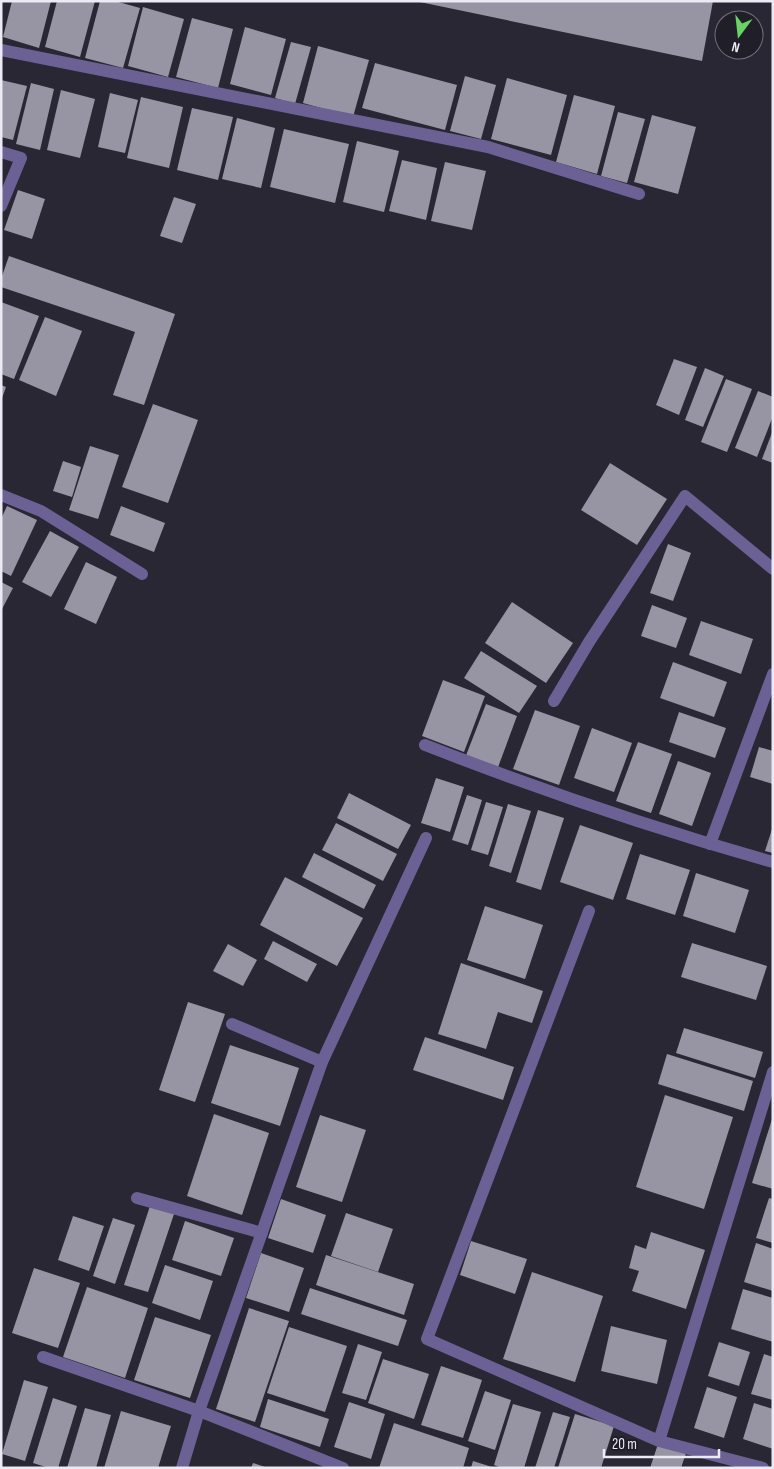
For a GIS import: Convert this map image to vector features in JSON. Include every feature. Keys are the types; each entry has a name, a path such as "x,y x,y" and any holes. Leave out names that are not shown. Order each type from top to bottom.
{"street":[{"path":"1,50 488,147 638,194"},
{"path":"1,152 21,158 1,206"},
{"path":"1,495 41,511 142,574"},
{"path":"554,701 685,496 773,569"},
{"path":"710,844 773,674"},
{"path":"425,745 490,770 710,844 773,862"},
{"path":"182,1468 200,1411 322,1062 426,838"},
{"path":"590,911 427,1339 659,1441 763,1468"},
{"path":"232,1024 322,1062"},
{"path":"659,1441 773,1072"},
{"path":"137,1198 262,1233"},
{"path":"43,1357 200,1411 343,1468"}],"building":[{"path":"12,1 51,1 39,48 3,37"},
{"path":"57,1 95,1 80,57 45,47"},
{"path":"100,1 115,1 140,8 123,68 85,58"},
{"path":"415,1 713,1 702,61"},
{"path":"143,7 184,19 168,77 128,66"},
{"path":"192,18 233,29 218,88 176,77"},
{"path":"245,27 286,39 271,95 230,84"},
{"path":"291,42 311,47 295,104 275,98"},
{"path":"318,46 369,60 353,117 303,103"},
{"path":"375,63 457,85 445,130 362,108"},
{"path":"465,76 496,85 481,139 450,131"},
{"path":"507,78 567,95 551,155 491,139"},
{"path":"1,80 27,86 13,140 1,137"},
{"path":"31,83 54,89 40,150 16,144"},
{"path":"61,90 95,99 80,158 47,150"},
{"path":"110,93 138,100 125,153 98,147"},
{"path":"574,95 615,106 597,174 556,162"},
{"path":"141,97 183,107 169,168 127,158"},
{"path":"192,108 233,117 218,180 177,170"},
{"path":"618,112 645,119 627,183 601,176"},
{"path":"652,115 696,127 678,194 634,182"},
{"path":"237,118 275,128 261,188 222,179"},
{"path":"284,129 349,144 335,203 270,187"},
{"path":"357,141 399,151 384,212 343,202"},
{"path":"402,160 437,168 426,220 389,211"},
{"path":"445,162 486,171 472,230 431,221"},
{"path":"18,190 45,199 32,239 4,230"},
{"path":"174,197 196,204 182,243 160,236"},
{"path":"9,256 175,314 144,405 113,395 135,332 1,287 1,279"},
{"path":"1,302 39,316 14,379 1,374"},
{"path":"45,317 82,331 56,396 19,380"},
{"path":"674,359 697,367 679,415 656,405"},
{"path":"705,368 724,376 703,427 685,420"},
{"path":"726,379 752,389 727,452 701,442"},
{"path":"1,385 6,387 1,401"},
{"path":"758,391 773,397 773,416 757,457 735,448"},
{"path":"153,404 198,420 168,503 122,487"},
{"path":"773,430 773,463 762,459"},
{"path":"90,446 119,455 98,519 69,510"},
{"path":"63,461 81,467 72,497 53,491"},
{"path":"610,463 667,499 637,545 581,510"},
{"path":"7,506 37,520 11,576 1,571 1,519"},
{"path":"121,506 165,523 154,552 110,535"},
{"path":"50,531 79,547 51,597 22,582"},
{"path":"668,544 691,553 673,601 650,593"},
{"path":"86,562 117,577 96,624 64,609"},
{"path":"1,582 13,588 1,611"},
{"path":"512,602 573,643 546,683 485,643"},
{"path":"652,605 687,618 676,648 641,636"},
{"path":"701,621 753,639 741,674 689,655"},
{"path":"481,651 537,686 519,713 464,678"},
{"path":"673,662 727,682 714,717 660,698"},
{"path":"443,680 485,696 464,752 422,736"},
{"path":"486,704 517,716 497,770 465,758"},
{"path":"535,710 580,726 559,785 513,769"},
{"path":"679,712 726,728 715,758 669,742"},
{"path":"592,728 632,743 614,792 574,778"},
{"path":"638,742 672,754 651,813 616,801"},
{"path":"759,747 773,751 773,784 750,777"},
{"path":"678,761 711,773 692,826 659,814"},
{"path":"436,778 464,787 450,832 421,823"},
{"path":"349,793 411,825 398,849 337,818"},
{"path":"467,795 482,800 468,845 452,840"},
{"path":"486,802 503,807 488,855 471,850"},
{"path":"508,804 531,811 511,873 489,866"},
{"path":"538,810 564,818 541,890 516,882"},
{"path":"336,823 397,854 383,881 322,850"},
{"path":"580,825 633,843 613,900 560,882"},
{"path":"773,826 773,853 765,851"},
{"path":"314,853 376,885 364,909 302,877"},
{"path":"640,854 690,870 675,915 626,899"},
{"path":"696,873 749,890 735,933 683,916"},
{"path":"285,877 363,918 337,966 260,925"},
{"path":"485,906 543,925 525,979 467,960"},
{"path":"273,941 317,964 307,982 264,959"},
{"path":"692,943 767,966 756,1000 681,977"},
{"path":"228,944 257,960 243,986 213,971"},
{"path":"461,963 543,991 532,1023 498,1012 486,1049 438,1034"},
{"path":"188,1002 225,1014 195,1102 159,1090"},
{"path":"684,1028 763,1052 755,1078 676,1053"},
{"path":"425,1037 514,1067 503,1100 413,1070"},
{"path":"230,1045 299,1068 280,1126 211,1103"},
{"path":"667,1054 753,1081 744,1111 658,1084"},
{"path":"665,1095 733,1117 704,1209 636,1187"},
{"path":"214,1114 269,1133 242,1215 187,1196"},
{"path":"320,1115 366,1130 342,1202 296,1187"},
{"path":"773,1116 773,1189 752,1183"},
{"path":"769,1198 773,1199 773,1243 756,1238"},
{"path":"281,1199 326,1215 313,1253 268,1238"},
{"path":"150,1206 174,1214 148,1292 124,1285"},
{"path":"346,1213 393,1229 378,1272 331,1256"},
{"path":"73,1216 104,1226 89,1271 58,1260"},
{"path":"113,1218 135,1225 115,1284 93,1276"},
{"path":"185,1221 234,1238 221,1276 172,1260"},
{"path":"651,1232 705,1250 686,1309 632,1291 639,1271 629,1268 635,1245 646,1249"},
{"path":"471,1241 527,1259 515,1294 460,1275"},
{"path":"756,1243 773,1249 773,1291 744,1282"},
{"path":"261,1253 304,1268 289,1312 246,1298"},
{"path":"326,1255 414,1284 404,1315 316,1285"},
{"path":"165,1265 213,1281 200,1320 152,1303"},
{"path":"34,1268 80,1283 58,1348 12,1333"},
{"path":"532,1272 603,1296 575,1382 503,1359"},
{"path":"87,1287 148,1308 125,1378 63,1357"},
{"path":"310,1288 407,1320 398,1346 301,1314"},
{"path":"743,1289 773,1298 773,1342 731,1329"},
{"path":"249,1308 289,1321 255,1422 216,1409"},
{"path":"155,1317 211,1335 190,1398 134,1380"},
{"path":"611,1326 667,1340 657,1384 601,1371"},
{"path":"289,1327 347,1346 325,1412 267,1393"},
{"path":"719,1342 750,1352 739,1386 708,1376"},
{"path":"358,1344 382,1352 366,1400 342,1393"},
{"path":"764,1354 773,1357 773,1400 751,1394"},
{"path":"383,1359 429,1374 414,1419 368,1403"},
{"path":"441,1366 482,1380 463,1438 421,1425"},
{"path":"24,1380 48,1387 25,1461 2,1454"},
{"path":"707,1387 737,1397 724,1438 694,1428"},
{"path":"485,1391 511,1400 495,1450 468,1441"},
{"path":"53,1398 77,1406 58,1468 49,1468 33,1463"},
{"path":"268,1399 329,1419 320,1447 260,1427"},
{"path":"349,1402 385,1414 371,1459 334,1447"},
{"path":"754,1403 773,1409 773,1449 743,1439"},
{"path":"513,1404 541,1412 524,1468 502,1468 494,1465"},
{"path":"85,1408 111,1415 96,1468 67,1468"},
{"path":"121,1411 171,1426 158,1468 104,1468"},
{"path":"553,1412 570,1417 554,1468 535,1468"},
{"path":"575,1414 614,1426 601,1468 558,1468"},
{"path":"394,1423 469,1448 463,1468 379,1468"},
{"path":"659,1441 687,1450 681,1468 650,1468"},
{"path":"473,1461 492,1467 492,1468 471,1468"},
{"path":"253,1463 265,1467 265,1468 251,1468"}]}
